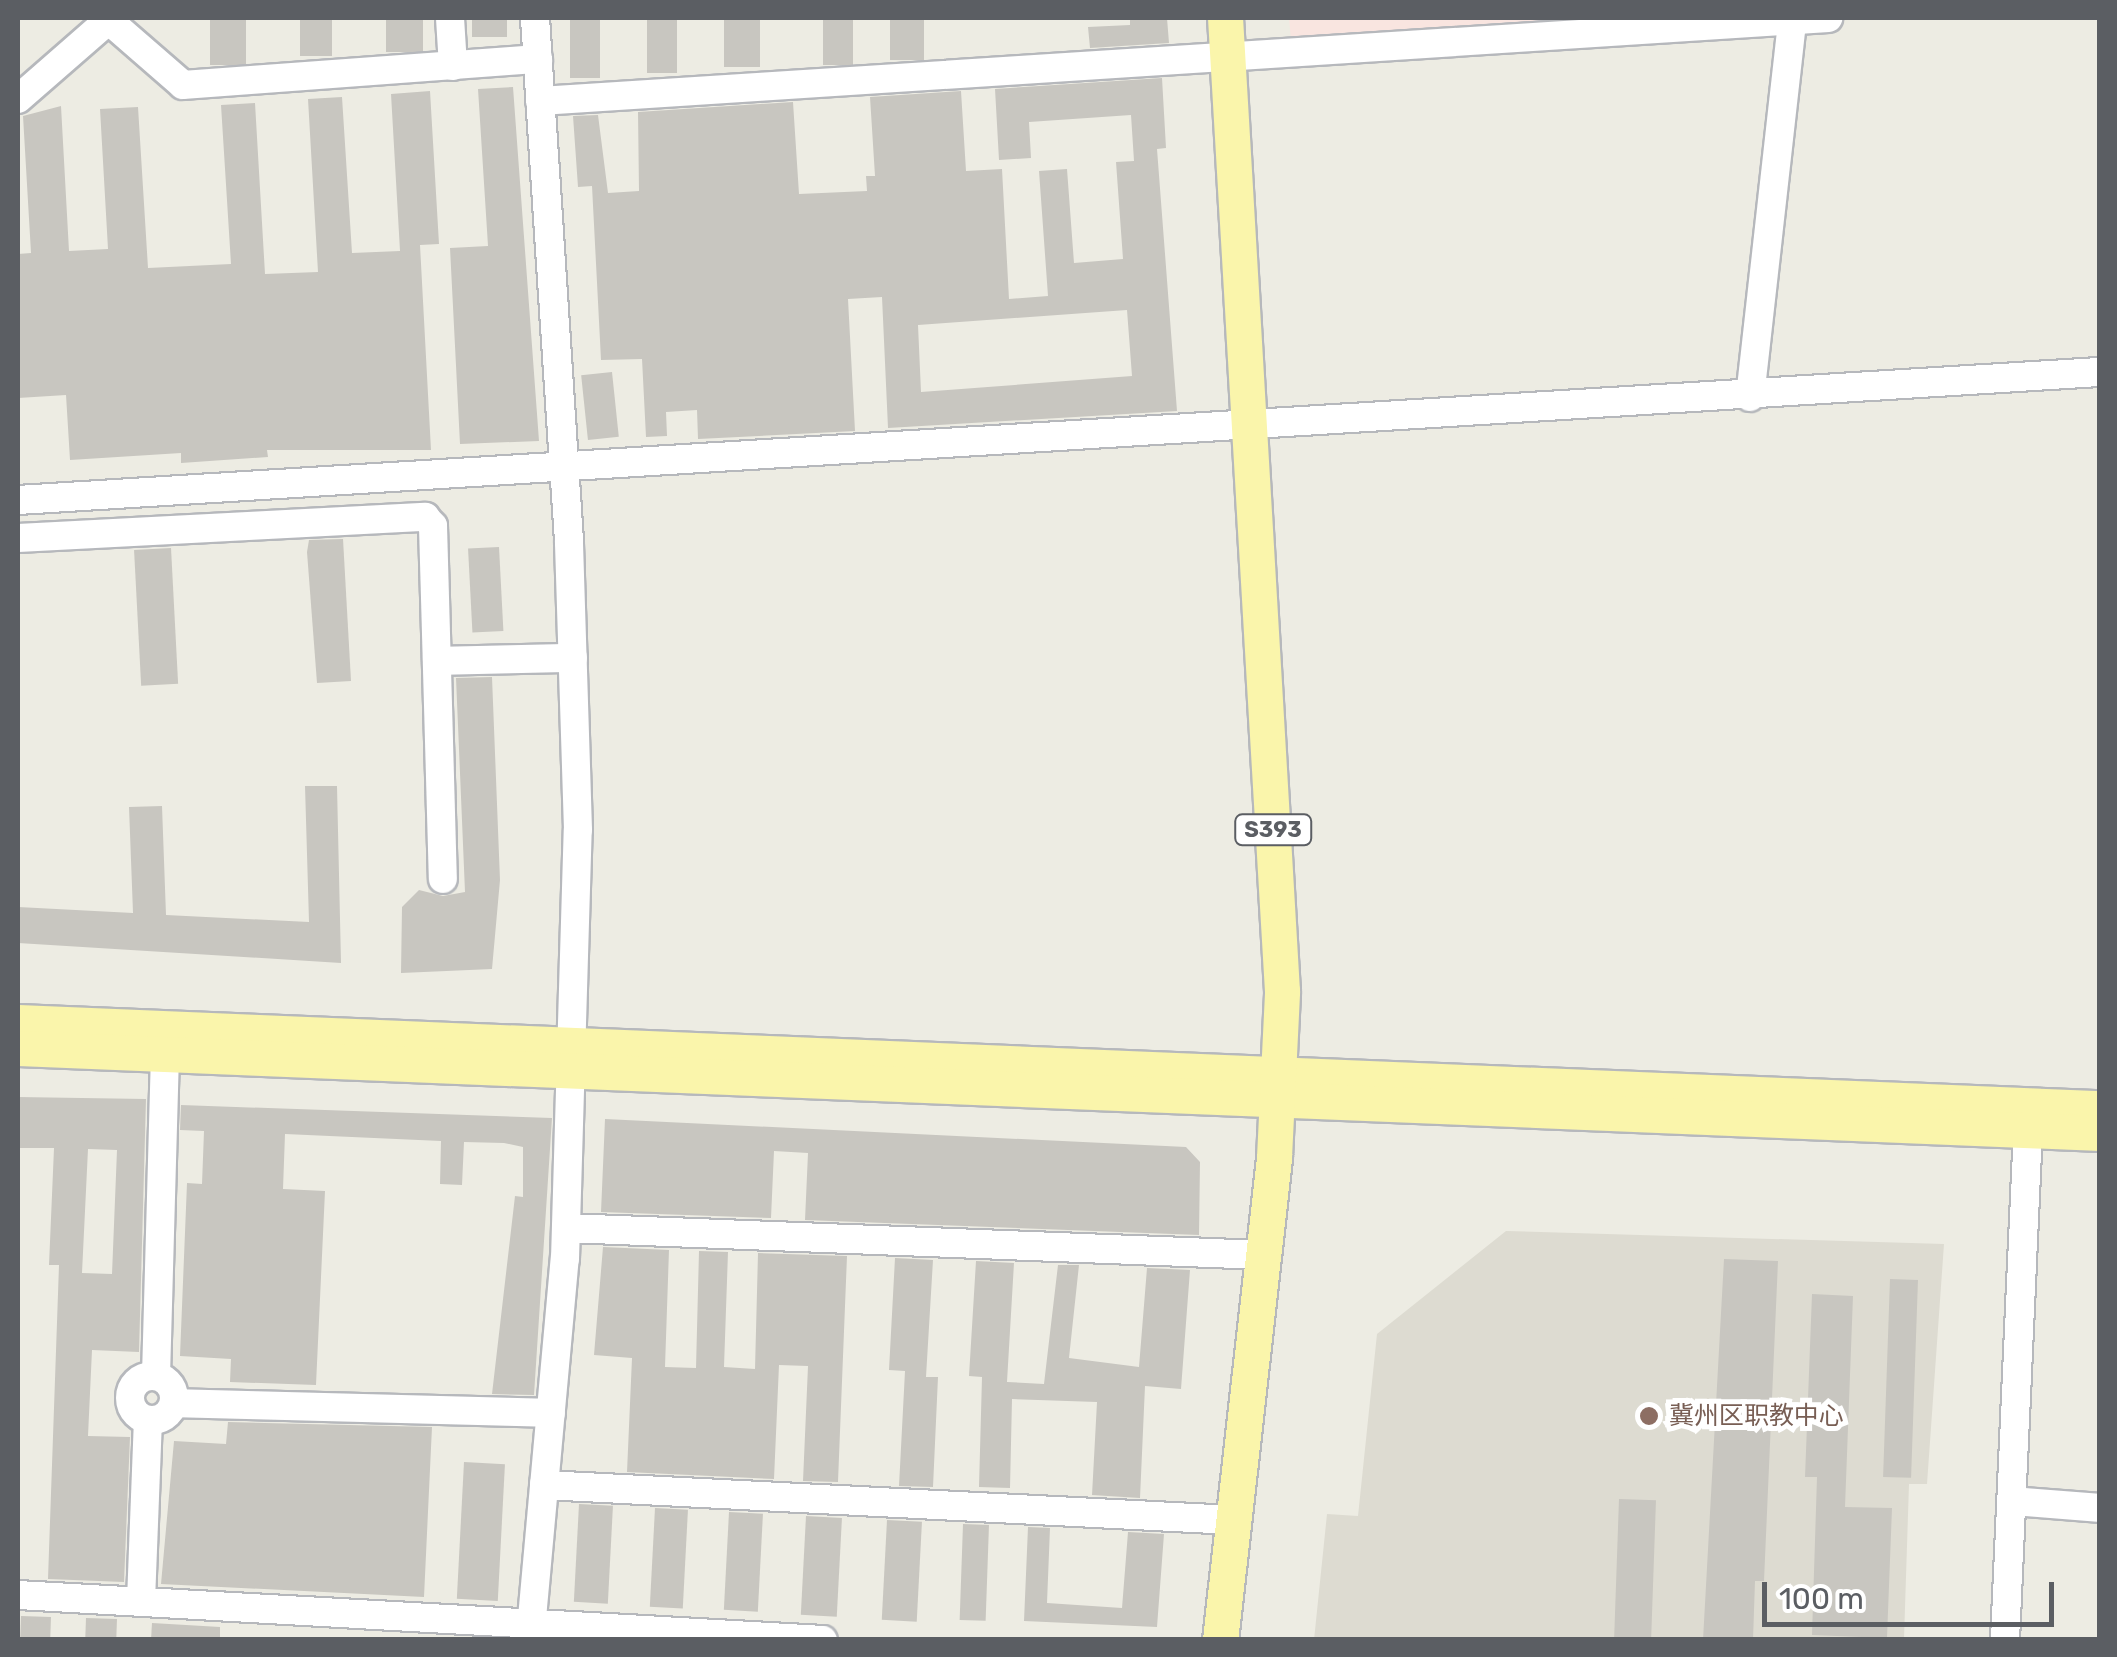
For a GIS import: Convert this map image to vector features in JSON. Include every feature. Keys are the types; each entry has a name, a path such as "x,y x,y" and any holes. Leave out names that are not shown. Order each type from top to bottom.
{"main road":[{"name":"S393","path":"1220,1640 1279,1088 1282,991 1225,18"},
{"path":"18,1022 574,1059 1279,1088 2100,1133"},
{"path":"18,1048 165,1054 574,1059"},
{"path":"1279,1088 2100,1108"}],"street":[{"path":"18,99 109,18 183,85 538,59"},
{"path":"450,18 453,66"},
{"path":"531,1632 566,1228 574,1059 572,658 535,18"},
{"path":"540,101 1828,18"},
{"path":"1750,397 1792,20"},
{"path":"18,500 564,470 2100,372"},
{"path":"18,538 425,516 433,526 443,879"},
{"path":"437,661 572,658"},
{"path":"156,1376 165,1054"},
{"path":"2005,1640 2028,1130"},
{"path":"566,1228 1263,1255"},
{"path":"156,1376 173,1389 174,1403 164,1418 148,1420 134,1412 130,1391 136,1382 156,1376"},
{"path":"174,1403 551,1413"},
{"path":"141,1601 148,1420"},
{"path":"544,1485 1234,1520"},
{"path":"2012,1501 2100,1508"},
{"path":"18,1594 531,1632 823,1640"}],"shaded area":[{"path":"1289,18 1626,18 1291,40"},
{"name":"冀州区职教中心","path":"1506,1231 1944,1244 1927,1484 1909,1484 1904,1639 1314,1640 1327,1514 1358,1516 1377,1334"}],"building":[{"path":"210,18 246,18 246,65 210,65"},
{"path":"300,18 332,18 332,56 300,56"},
{"path":"386,18 423,18 423,52 386,52"},
{"path":"472,18 507,18 507,37 472,37"},
{"path":"570,18 600,18 600,78 570,78"},
{"path":"647,18 677,18 677,73 647,73"},
{"path":"724,18 760,18 760,67 724,67"},
{"path":"823,18 853,18 853,65 823,65"},
{"path":"890,18 924,18 924,60 890,60"},
{"path":"1130,18 1167,18 1169,43 1090,48 1088,27 1130,25"},
{"path":"1162,78 1166,148 1157,149 1177,411 888,428 882,297 848,299 855,431 698,439 697,410 666,412 667,436 646,437 642,359 601,360 592,186 578,187 573,116 598,115 608,193 639,191 638,112 793,102 799,194 867,191 866,176 875,176 870,97 961,91 966,171 1002,169 1009,299 1048,296 1039,171 1067,169 1074,263 1123,259 1116,162 1134,161 1131,115 1029,122 1031,158 999,160 995,89","holes":["1127,310 1132,376 921,392 918,325"]},
{"path":"513,87 539,441 460,444 450,248 488,246 478,89"},
{"path":"430,91 439,244 420,245 431,450 267,450 268,457 181,463 181,453 70,460 66,395 18,398 18,254 31,253 23,116 61,106 69,251 108,249 100,109 138,107 148,268 231,264 221,105 255,103 265,274 318,272 308,99 342,97 352,253 400,251 391,94"},
{"path":"612,372 619,437 588,440 581,375"},
{"path":"343,539 351,681 317,683 309,540"},
{"path":"499,547 503,631 472,633 468,549"},
{"path":"171,548 178,684 141,686 134,550"},
{"path":"492,677 500,880 492,969 401,973 402,907 419,890 443,896 465,892 456,678"},
{"path":"305,786 337,786 341,963 18,943 18,907 133,913 129,807 162,806 166,915 309,922"},
{"path":"18,1097 146,1099 139,1352 92,1350 88,1436 130,1437 124,1582 48,1579 59,1265 49,1265 54,1148 18,1148","holes":["88,1149 117,1150 112,1274 82,1273"]},
{"path":"181,1105 552,1118 534,1395 492,1394 515,1196 523,1197 523,1147 504,1143 464,1142 462,1185 440,1184 441,1141 285,1134 283,1189 325,1191 316,1385 230,1382 231,1359 180,1356 187,1183 202,1184 204,1131 180,1130"},
{"path":"605,1119 1186,1147 1200,1162 1199,1235 805,1220 808,1153 774,1151 771,1218 601,1212"},
{"path":"603,1247 669,1250 665,1367 696,1368 699,1251 728,1252 724,1367 755,1369 758,1253 847,1256 838,1482 803,1481 808,1366 779,1365 774,1479 627,1472 632,1358 594,1355"},
{"path":"895,1258 933,1260 926,1377 938,1377 933,1487 899,1486 905,1371 889,1370"},
{"path":"1724,1259 1778,1261 1764,1581 1755,1581 1753,1640 1703,1640"},
{"path":"976,1261 1014,1263 1007,1382 1044,1384 1058,1265 1079,1265 1069,1358 1139,1367 1147,1268 1190,1270 1181,1389 1145,1386 1140,1498 1092,1495 1097,1402 1012,1399 1010,1488 979,1487 982,1377 969,1376"},
{"path":"1890,1279 1918,1280 1911,1478 1883,1477"},
{"path":"1812,1294 1853,1296 1845,1507 1892,1508 1887,1638 1812,1635 1817,1477 1805,1477"},
{"path":"228,1422 432,1427 424,1597 161,1584 174,1441 226,1444"},
{"path":"464,1462 505,1464 498,1601 457,1599"},
{"path":"1619,1499 1656,1500 1651,1640 1614,1640"},
{"path":"579,1504 613,1506 608,1604 574,1602"},
{"path":"655,1508 688,1510 683,1609 650,1607"},
{"path":"729,1512 763,1514 758,1612 724,1610"},
{"path":"806,1516 842,1518 837,1617 801,1615"},
{"path":"887,1520 922,1522 917,1622 882,1620"},
{"path":"963,1524 989,1525 986,1621 960,1620"},
{"path":"1028,1527 1050,1528 1047,1603 1122,1608 1128,1532 1164,1534 1157,1627 1024,1621"},
{"path":"21,1616 51,1617 50,1640 20,1640"},
{"path":"86,1618 117,1619 116,1640 85,1640"},
{"path":"152,1623 220,1627 220,1640 151,1640"}],"place":[{"name":"冀州区职教中心","path":"1649,1416"}]}
